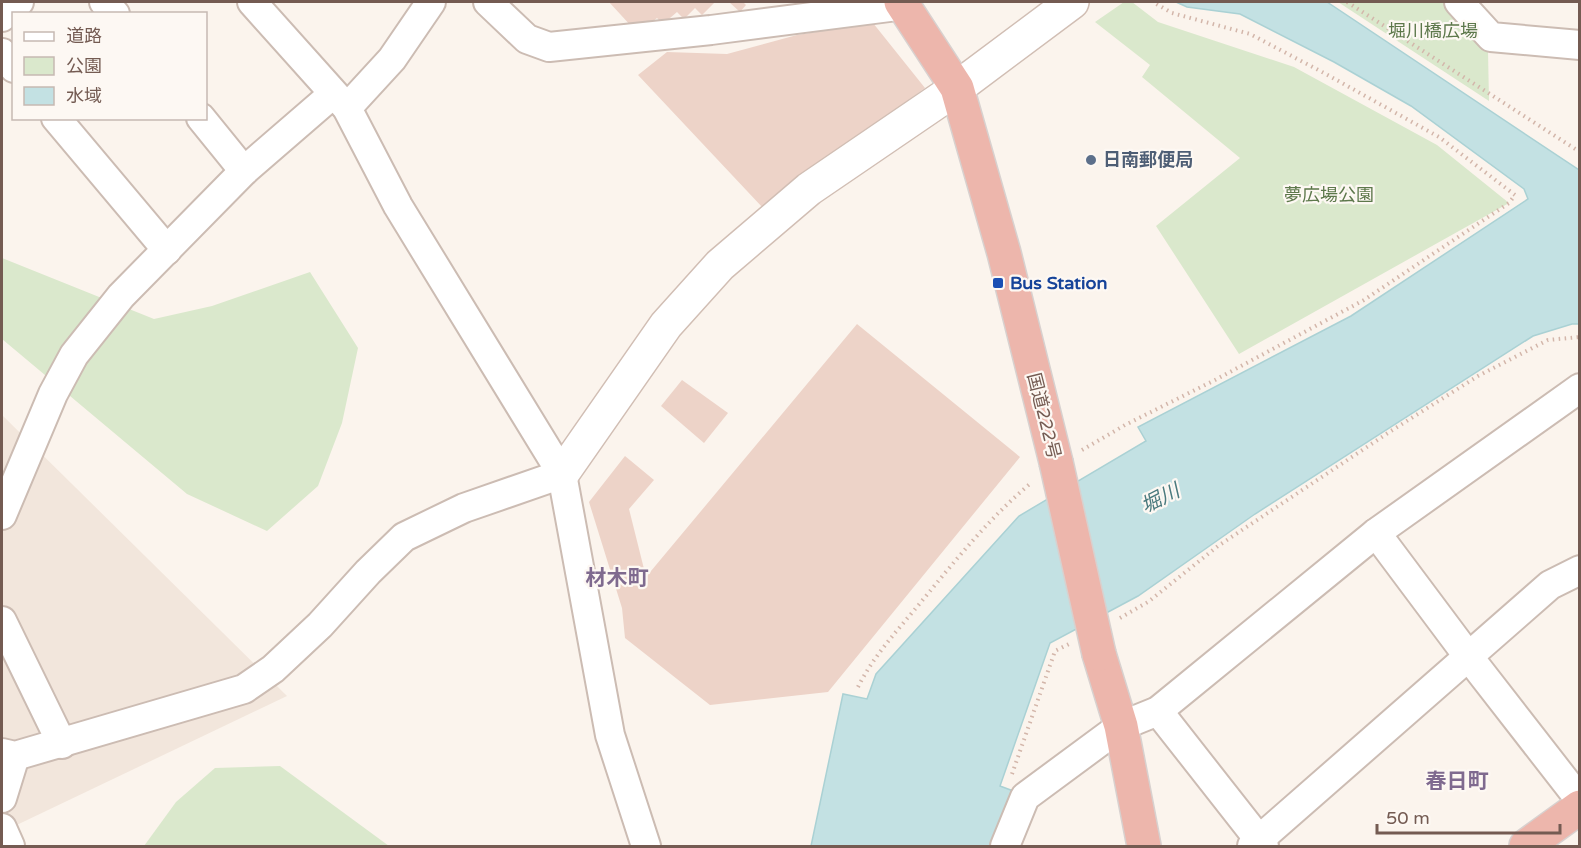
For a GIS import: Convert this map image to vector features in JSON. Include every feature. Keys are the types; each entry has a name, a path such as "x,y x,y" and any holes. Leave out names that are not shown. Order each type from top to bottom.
{"highway":[{"name":"国道222号","path":"903,3 957,88 1004,253 1056,462 1097,643 1121,726 1144,846"},
{"path":"1526,846 1580,807"}],"street":[{"path":"2,17 19,2"},
{"path":"252,2 340,101 398,207 562,474 610,735 646,846"},
{"path":"2,515 53,394 74,355 122,296 244,171 340,101 392,59 431,2"},
{"path":"488,2 527,39 549,47 711,30 903,3"},
{"path":"2,798 8,755 62,744 244,689 273,669 320,625 368,572 404,537 464,508 562,474 666,325 720,265 809,189 957,88 1072,2"},
{"path":"1471,5 1491,37 1580,45"},
{"path":"2,53 12,66"},
{"path":"58,120 167,250"},
{"path":"203,120 244,171"},
{"path":"1005,846 1025,797 1121,726 1158,711 1376,533 1580,388"},
{"path":"1376,533 1580,800"},
{"path":"1158,711 1259,845 1550,585 1580,570"},
{"path":"2,621 62,744"},
{"path":"2,828 10,846"}],"path":[{"path":"858,687 870,664 947,571 1012,499 1056,462 1364,300 1509,203 1515,195 1439,137 1313,67 1250,34 1172,13 1153,2"},
{"path":"1347,2 1580,152"},
{"path":"1010,781 1055,651 1097,643 1218,546 1391,430 1478,376 1548,340 1580,338"}],"shaded area":[{"path":"2,415 287,696 2,832"}],"green space":[{"name":"夢広場公園","path":"1124,2 1132,2 1158,22 1294,67 1437,145 1509,203 1239,354 1156,226 1240,158 1142,77 1150,65 1095,22"},
{"name":"堀川橋広場","path":"1338,2 1444,2 1488,51 1489,101"},
{"path":"2,258 154,319 212,306 310,272 358,348 342,423 318,486 267,531 187,494 2,339"},
{"path":"280,766 389,846 144,846 176,802 215,768"}],"water":[{"name":"堀川","path":"1176,2 1327,2 1579,170 1579,324 1533,336 1255,514 1138,596 1050,643 1000,786 1016,792 992,846 811,846 843,694 867,699 876,674 1019,516 1146,441 1138,427 1351,316 1528,199 1524,189 1411,106 1334,62 1240,14 1187,7"}],"building":[{"path":"609,2 715,2 702,15 695,8 684,19 677,12 663,24 657,18 643,29 632,27"},
{"path":"729,2 743,2 746,5 740,12"},
{"path":"873,23 925,88 763,208 638,75 667,52 727,54 797,35"},
{"path":"857,324 1020,457 828,692 710,705 625,638 622,608 589,502 625,456 654,480 629,509 646,577"},
{"path":"682,380 728,413 704,443 661,406"}],"place":[{"name":"日南郵便局","path":"1091,160"},
{"name":"Bus Station","path":"998,283"}],"district":[{"name":"材木町","path":"617,578"},
{"name":"春日町","path":"1457,781"}]}
